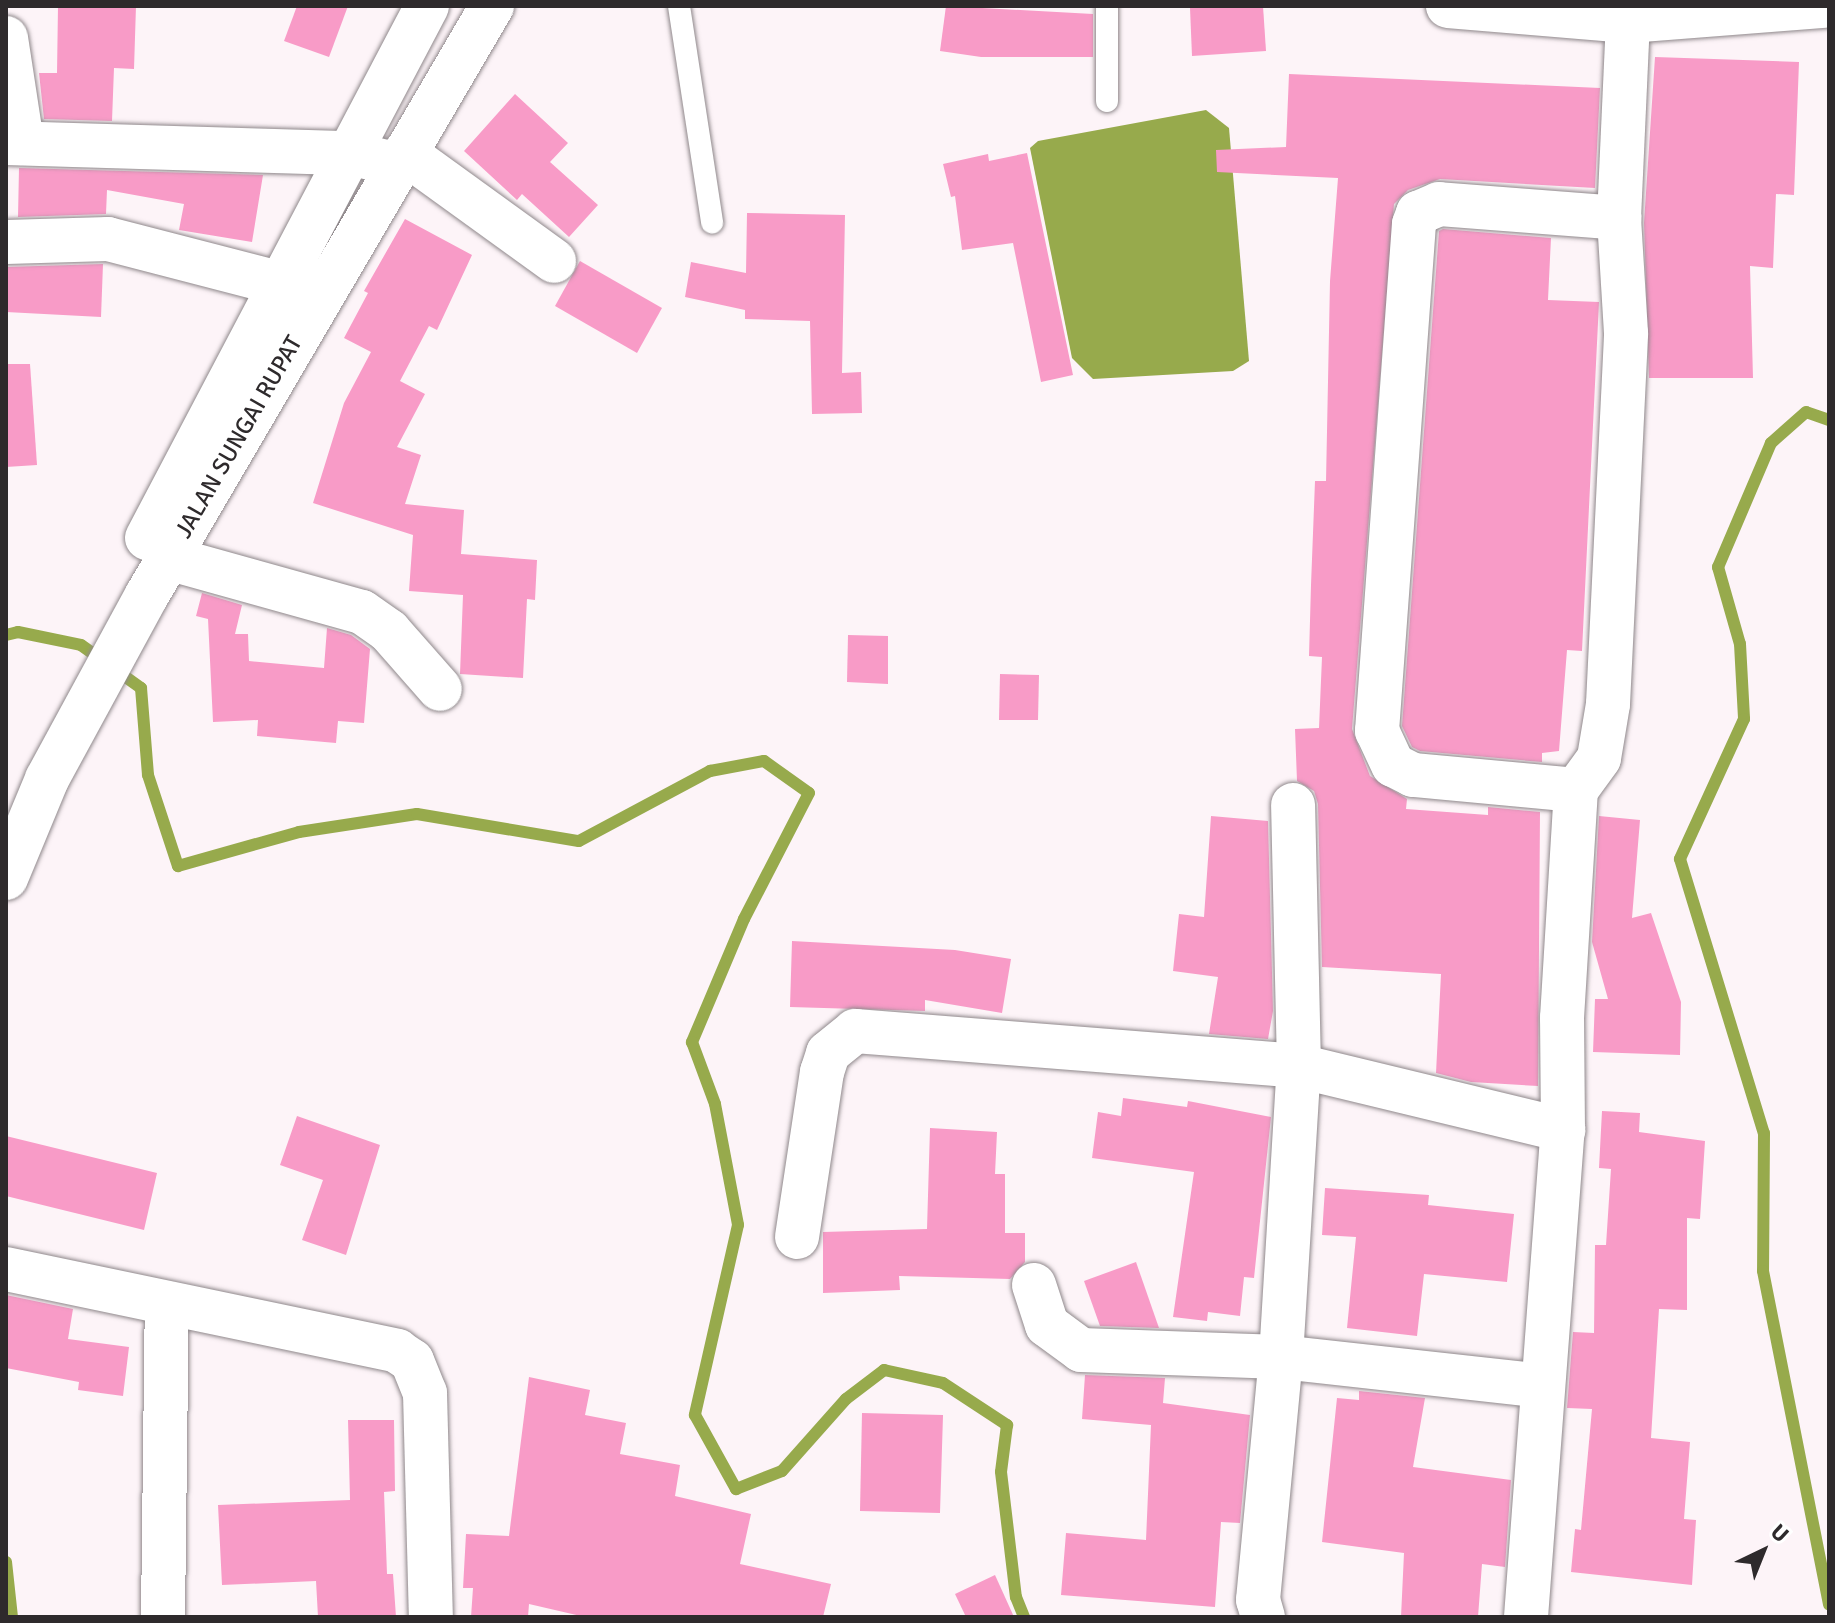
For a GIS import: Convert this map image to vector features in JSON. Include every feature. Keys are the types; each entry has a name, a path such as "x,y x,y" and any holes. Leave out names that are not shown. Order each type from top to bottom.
{"street":[{"name":"JALAN SUNGAI RUPAT","path":"149,573 280,285 427,6"},
{"name":"JALAN SUNGAI RUPAT","path":"6,826 149,573 323,294 492,6"},
{"path":"1448,6 1628,21 1824,6"},
{"path":"1526,1617 1563,1130 1562,1018 1576,790 1599,758 1608,704 1626,333 1619,218 1628,21"},
{"path":"6,38 14,143 350,153 402,159 554,261"},
{"path":"1576,790 1413,775 1393,765 1377,731 1414,224 1418,213 1429,206 1619,218"},
{"path":"6,242 108,239 323,294"},
{"path":"149,573 362,612 389,631 440,689"},
{"name":"JALAN SUNGAI RUPAT","path":"6,878 39,772"},
{"path":"1263,1617 1258,1600 1281,1357 1299,1066 1293,805"},
{"path":"797,1237 822,1072 828,1053 855,1031 1299,1066 1563,1130"},
{"path":"6,1269 167,1307 397,1351 412,1361 425,1393 431,1617"},
{"path":"1034,1285 1047,1325 1081,1350 1281,1357 1542,1386"},
{"path":"163,1617 167,1307"}],"lane":[{"path":"679,6 712,222"},
{"path":"1107,6 1107,101"}],"shaded area":[{"path":"1206,110 1229,128 1249,361 1233,371 1093,379 1072,358 1030,148 1038,141"}],"building":[{"path":"58,6 136,6 134,69 114,68 112,121 44,119 39,73 57,73"},
{"path":"297,6 348,6 329,57 284,41"},
{"path":"946,6 1093,14 1093,57 981,57 940,51"},
{"path":"1263,6 1266,51 1192,56 1190,8"},
{"path":"1655,57 1799,62 1794,195 1776,194 1773,268 1750,266 1753,378 1649,378 1644,223"},
{"path":"1289,74 1600,88 1595,188 1440,179 1408,190 1394,204 1352,729 1370,776 1407,799 1406,809 1488,815 1488,807 1540,812 1538,1086 1471,1082 1436,1073 1441,974 1322,967 1318,804 1314,791 1297,781 1295,729 1319,728 1322,657 1309,656 1311,585 1315,481 1326,481 1330,281 1338,178 1217,172 1216,150 1286,147"},
{"path":"515,94 568,143 550,162 598,205 569,237 522,194 517,200 464,151"},
{"path":"1027,153 1073,375 1041,382 1013,243 962,250 955,196 951,197 943,164 988,154 989,161"},
{"path":"19,168 263,175 252,242 179,230 184,204 107,190 106,214 18,217"},
{"path":"747,213 845,215 842,373 861,372 862,413 812,414 810,321 745,319 745,310 685,297 691,262 746,273"},
{"path":"405,219 472,255 437,330 429,326 400,381 425,394 397,447 421,455 405,504 464,510 461,554 537,560 535,600 527,599 523,678 460,674 463,595 409,591 413,535 313,503 344,403 371,352 344,338 368,293 364,291"},
{"path":"1439,231 1551,238 1548,300 1599,302 1582,651 1567,650 1559,751 1542,753 1542,762 1420,751 1412,747 1402,726"},
{"path":"580,261 662,308 637,353 555,306"},
{"path":"103,264 101,317 6,312 6,267"},
{"path":"6,364 30,364 37,465 6,467"},
{"path":"202,593 242,605 235,634 248,634 249,661 324,668 327,628 351,635 370,649 364,723 338,721 336,743 257,736 258,720 213,722 208,619 196,616"},
{"path":"848,635 888,636 888,684 847,682"},
{"path":"1000,674 1039,675 1038,720 999,720"},
{"path":"1211,816 1268,821 1273,1011 1268,1039 1209,1034 1218,977 1173,971 1179,914 1204,917"},
{"path":"1599,816 1640,820 1632,918 1651,913 1681,1002 1680,1055 1593,1052 1595,999 1608,999 1592,942"},
{"path":"792,941 955,950 1011,959 1002,1013 925,1000 925,1011 790,1007"},
{"path":"1123,1098 1187,1107 1188,1101 1271,1117 1254,1278 1244,1277 1240,1316 1208,1312 1207,1321 1173,1317 1194,1172 1092,1158 1098,1112 1121,1116"},
{"path":"1602,1111 1640,1113 1639,1132 1705,1141 1700,1219 1687,1218 1687,1310 1659,1309 1651,1438 1690,1442 1684,1519 1696,1520 1692,1585 1571,1572 1575,1529 1581,1530 1592,1409 1567,1408 1573,1332 1594,1333 1595,1245 1606,1245 1611,1169 1599,1168"},
{"path":"297,1116 380,1145 346,1255 302,1240 323,1180 280,1165"},
{"path":"930,1128 997,1132 995,1174 1005,1174 1005,1233 1025,1233 1025,1262 1010,1279 899,1276 900,1290 823,1293 823,1232 927,1229"},
{"path":"6,1136 157,1173 144,1230 6,1196"},
{"path":"1325,1188 1429,1195 1428,1205 1514,1214 1507,1282 1424,1274 1417,1336 1347,1328 1356,1237 1322,1235"},
{"path":"1136,1262 1159,1328 1100,1326 1084,1281"},
{"path":"6,1295 73,1309 68,1339 129,1347 123,1396 78,1390 79,1382 6,1368"},
{"path":"1085,1375 1165,1378 1163,1403 1250,1415 1240,1523 1221,1522 1215,1607 1061,1595 1066,1533 1146,1540 1151,1425 1082,1419"},
{"path":"529,1377 590,1390 585,1415 626,1423 620,1454 680,1465 675,1496 751,1514 740,1564 831,1584 823,1617 585,1617 529,1604 528,1617 471,1617 473,1588 463,1588 466,1534 509,1536"},
{"path":"1359,1391 1425,1398 1413,1467 1511,1480 1505,1567 1482,1564 1478,1617 1401,1617 1404,1553 1322,1542 1337,1398 1359,1400"},
{"path":"862,1413 943,1415 940,1513 860,1511"},
{"path":"348,1420 394,1420 395,1491 384,1492 387,1574 393,1574 396,1617 318,1617 316,1581 222,1585 218,1505 350,1500"},
{"path":"995,1575 1014,1617 966,1617 955,1594"}],"waterway":[{"path":"1829,420 1806,412 1771,443 1718,567 1740,644 1744,719 1680,859 1764,1133 1763,1271 1829,1605"},
{"path":"6,635 18,632 81,645 141,688 148,775 178,866 299,832 417,814 579,841 710,771 764,761 809,793 744,919 692,1042 715,1104 738,1225 695,1415 736,1489 782,1471 846,1399 884,1370 943,1383 1007,1425 1001,1472 1016,1597 1024,1617"},
{"path":"6,1562 12,1617"}]}
